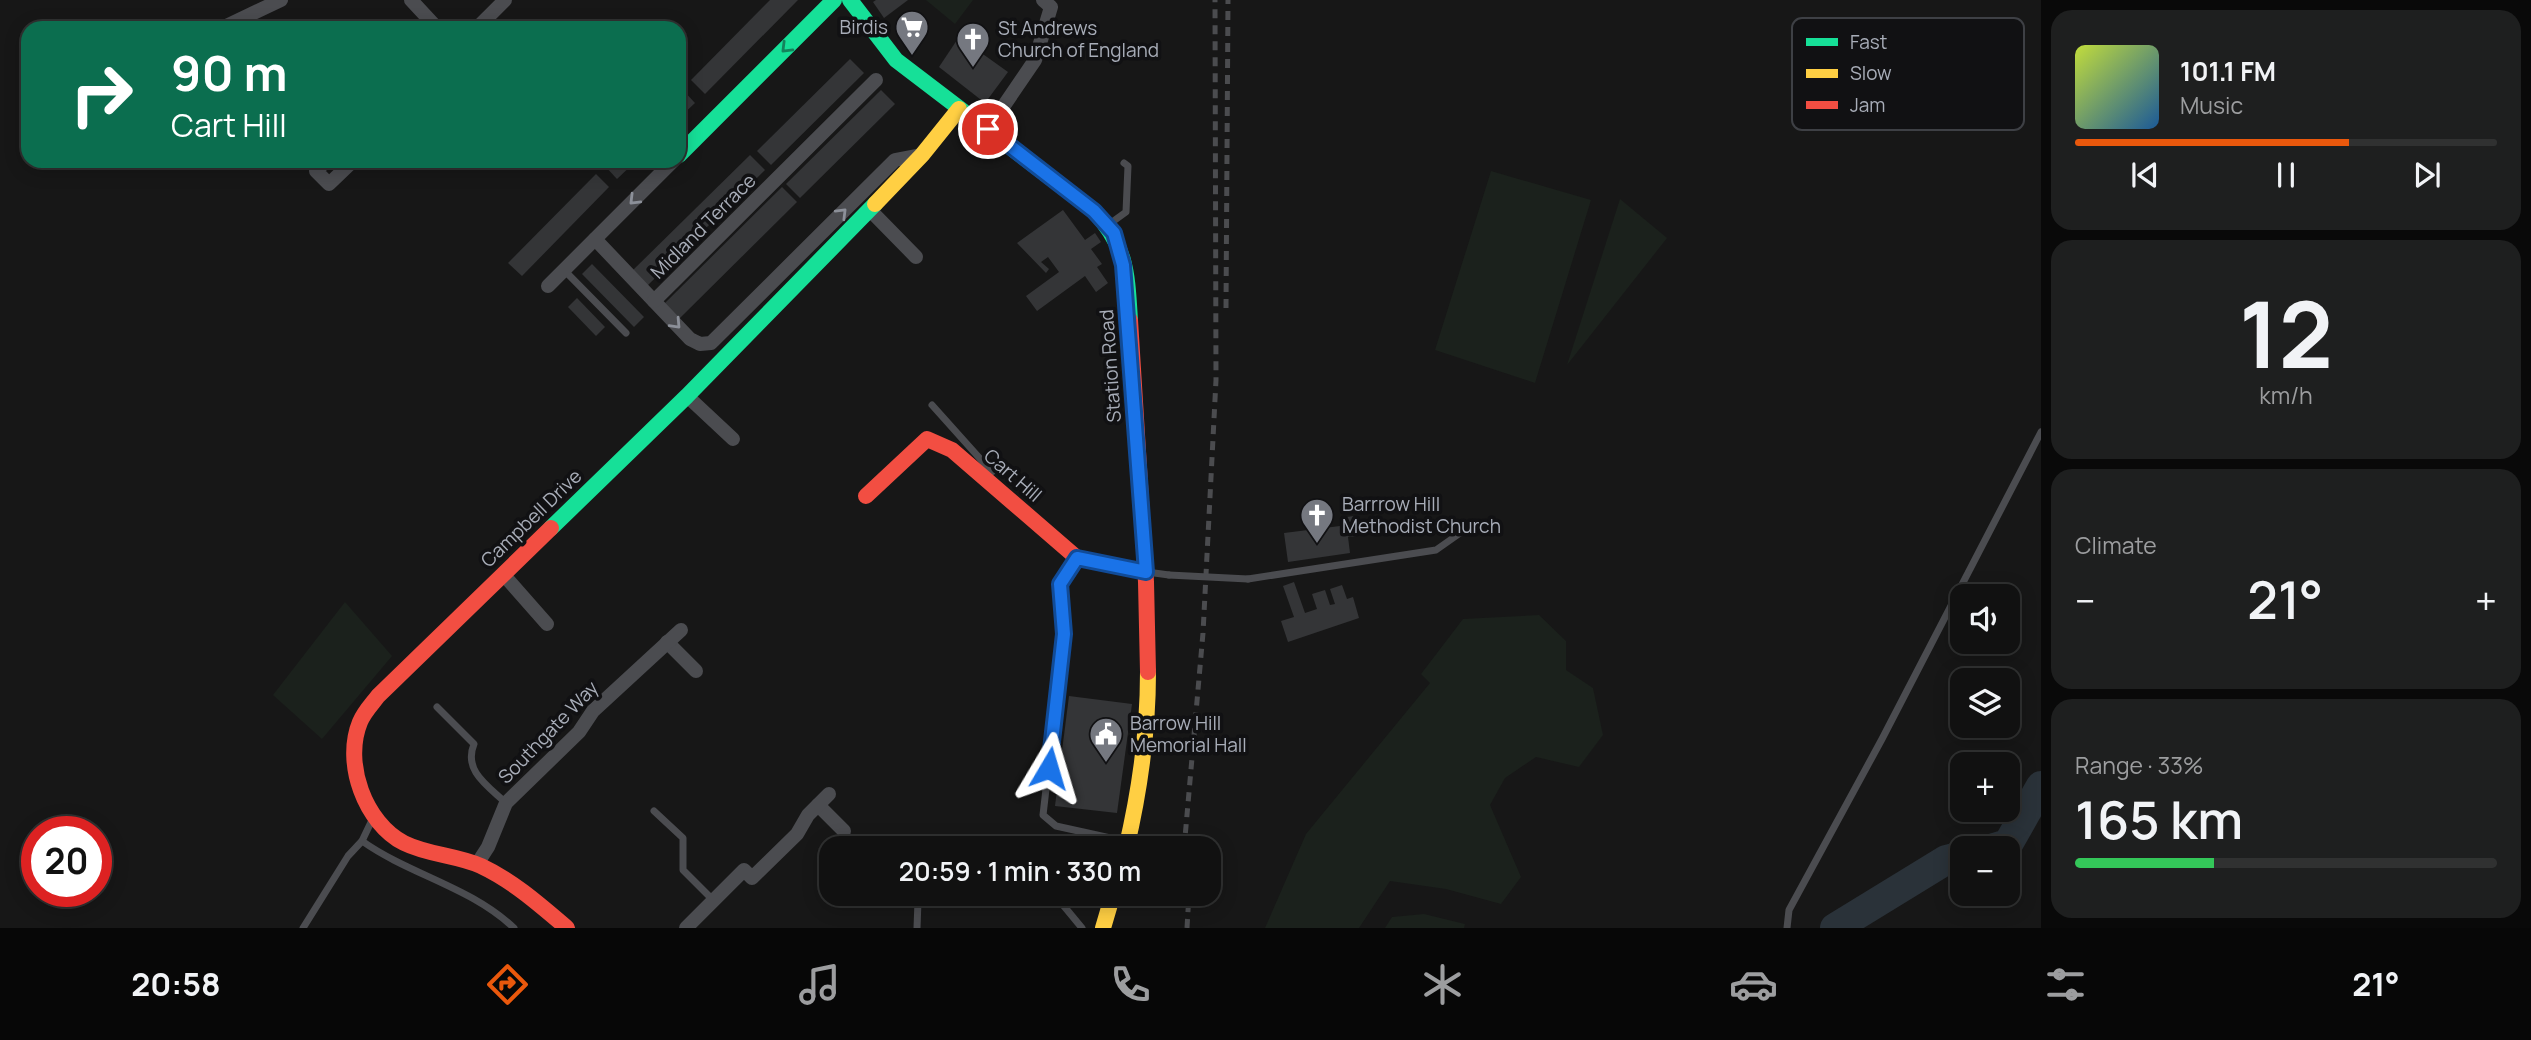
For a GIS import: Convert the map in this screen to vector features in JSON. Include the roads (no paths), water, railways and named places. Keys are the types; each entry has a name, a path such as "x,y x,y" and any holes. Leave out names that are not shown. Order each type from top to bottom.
{"street":[{"path":"237,21 281,0"},
{"path":"411,0 430,21"},
{"path":"484,21 505,0"},
{"path":"686,148 834,0"},
{"path":"988,129 1035,60 1051,7 1043,0"},
{"name":"Station Road","path":"857,7 896,60 988,129 1107,225 1117,240 1123,265 1146,572 1148,689 1134,823 1130,836"},
{"name":"Midland Terrace","path":"654,301 876,80"},
{"name":"Campbell Drive","path":"567,928 513,883 477,864 438,856 401,842 373,817 363,799 355,756 358,724 378,696 687,396 922,155 959,109"},
{"path":"595,239 690,339 699,344 711,343 895,160 922,155"},
{"path":"319,168 316,171 329,184 346,168"},
{"path":"548,286 666,168"},
{"path":"869,209 916,257"},
{"path":"687,396 733,439"},
{"name":"Cart Hill","path":"866,496 927,439 952,450 1077,558"},
{"path":"1077,558 1146,572"},
{"path":"503,574 547,624"},
{"name":"Southgate Way","path":"477,864 488,847 506,803 579,733 593,711 681,630"},
{"path":"667,642 696,671"},
{"path":"686,928 744,870 752,878 797,834 829,794"},
{"path":"818,806 844,831"},
{"path":"1102,928 1109,906"}],"lane":[{"path":"1107,225 1126,212 1128,166 1124,163"},
{"path":"564,270 626,332"},
{"path":"932,405 1041,526"},
{"path":"1787,928 1789,910 1882,739 2041,432"},
{"path":"1146,572 1248,579 1436,550 1463,531"},
{"path":"1077,558 1060,584 1064,634 1043,815 1056,826 1093,836"},
{"path":"437,707 474,744 470,756 475,775 506,803"},
{"path":"654,811 683,838 683,870 713,900"},
{"path":"303,928 348,856 362,841 373,817"},
{"path":"362,841 385,857 460,890 514,928"},
{"path":"917,928 918,906"},
{"path":"1064,906 1082,928"}],"waterway":[{"path":"2013,836 2041,786"},
{"path":"1835,928 1950,859"}],"railway":[{"path":"1185,836 1203,633 1216,380 1215,0"},
{"path":"1226,308 1228,0"},
{"path":"1187,928 1188,906"}],"place":[{"name":"Birdis","path":"912,57"},
{"name":"St Andrews Church of England","path":"973,69"},
{"name":"Barrrow Hill Methodist Church","path":"1317,545"},
{"name":"Barrow Hill Memorial Hall","path":"1106,764"}]}
